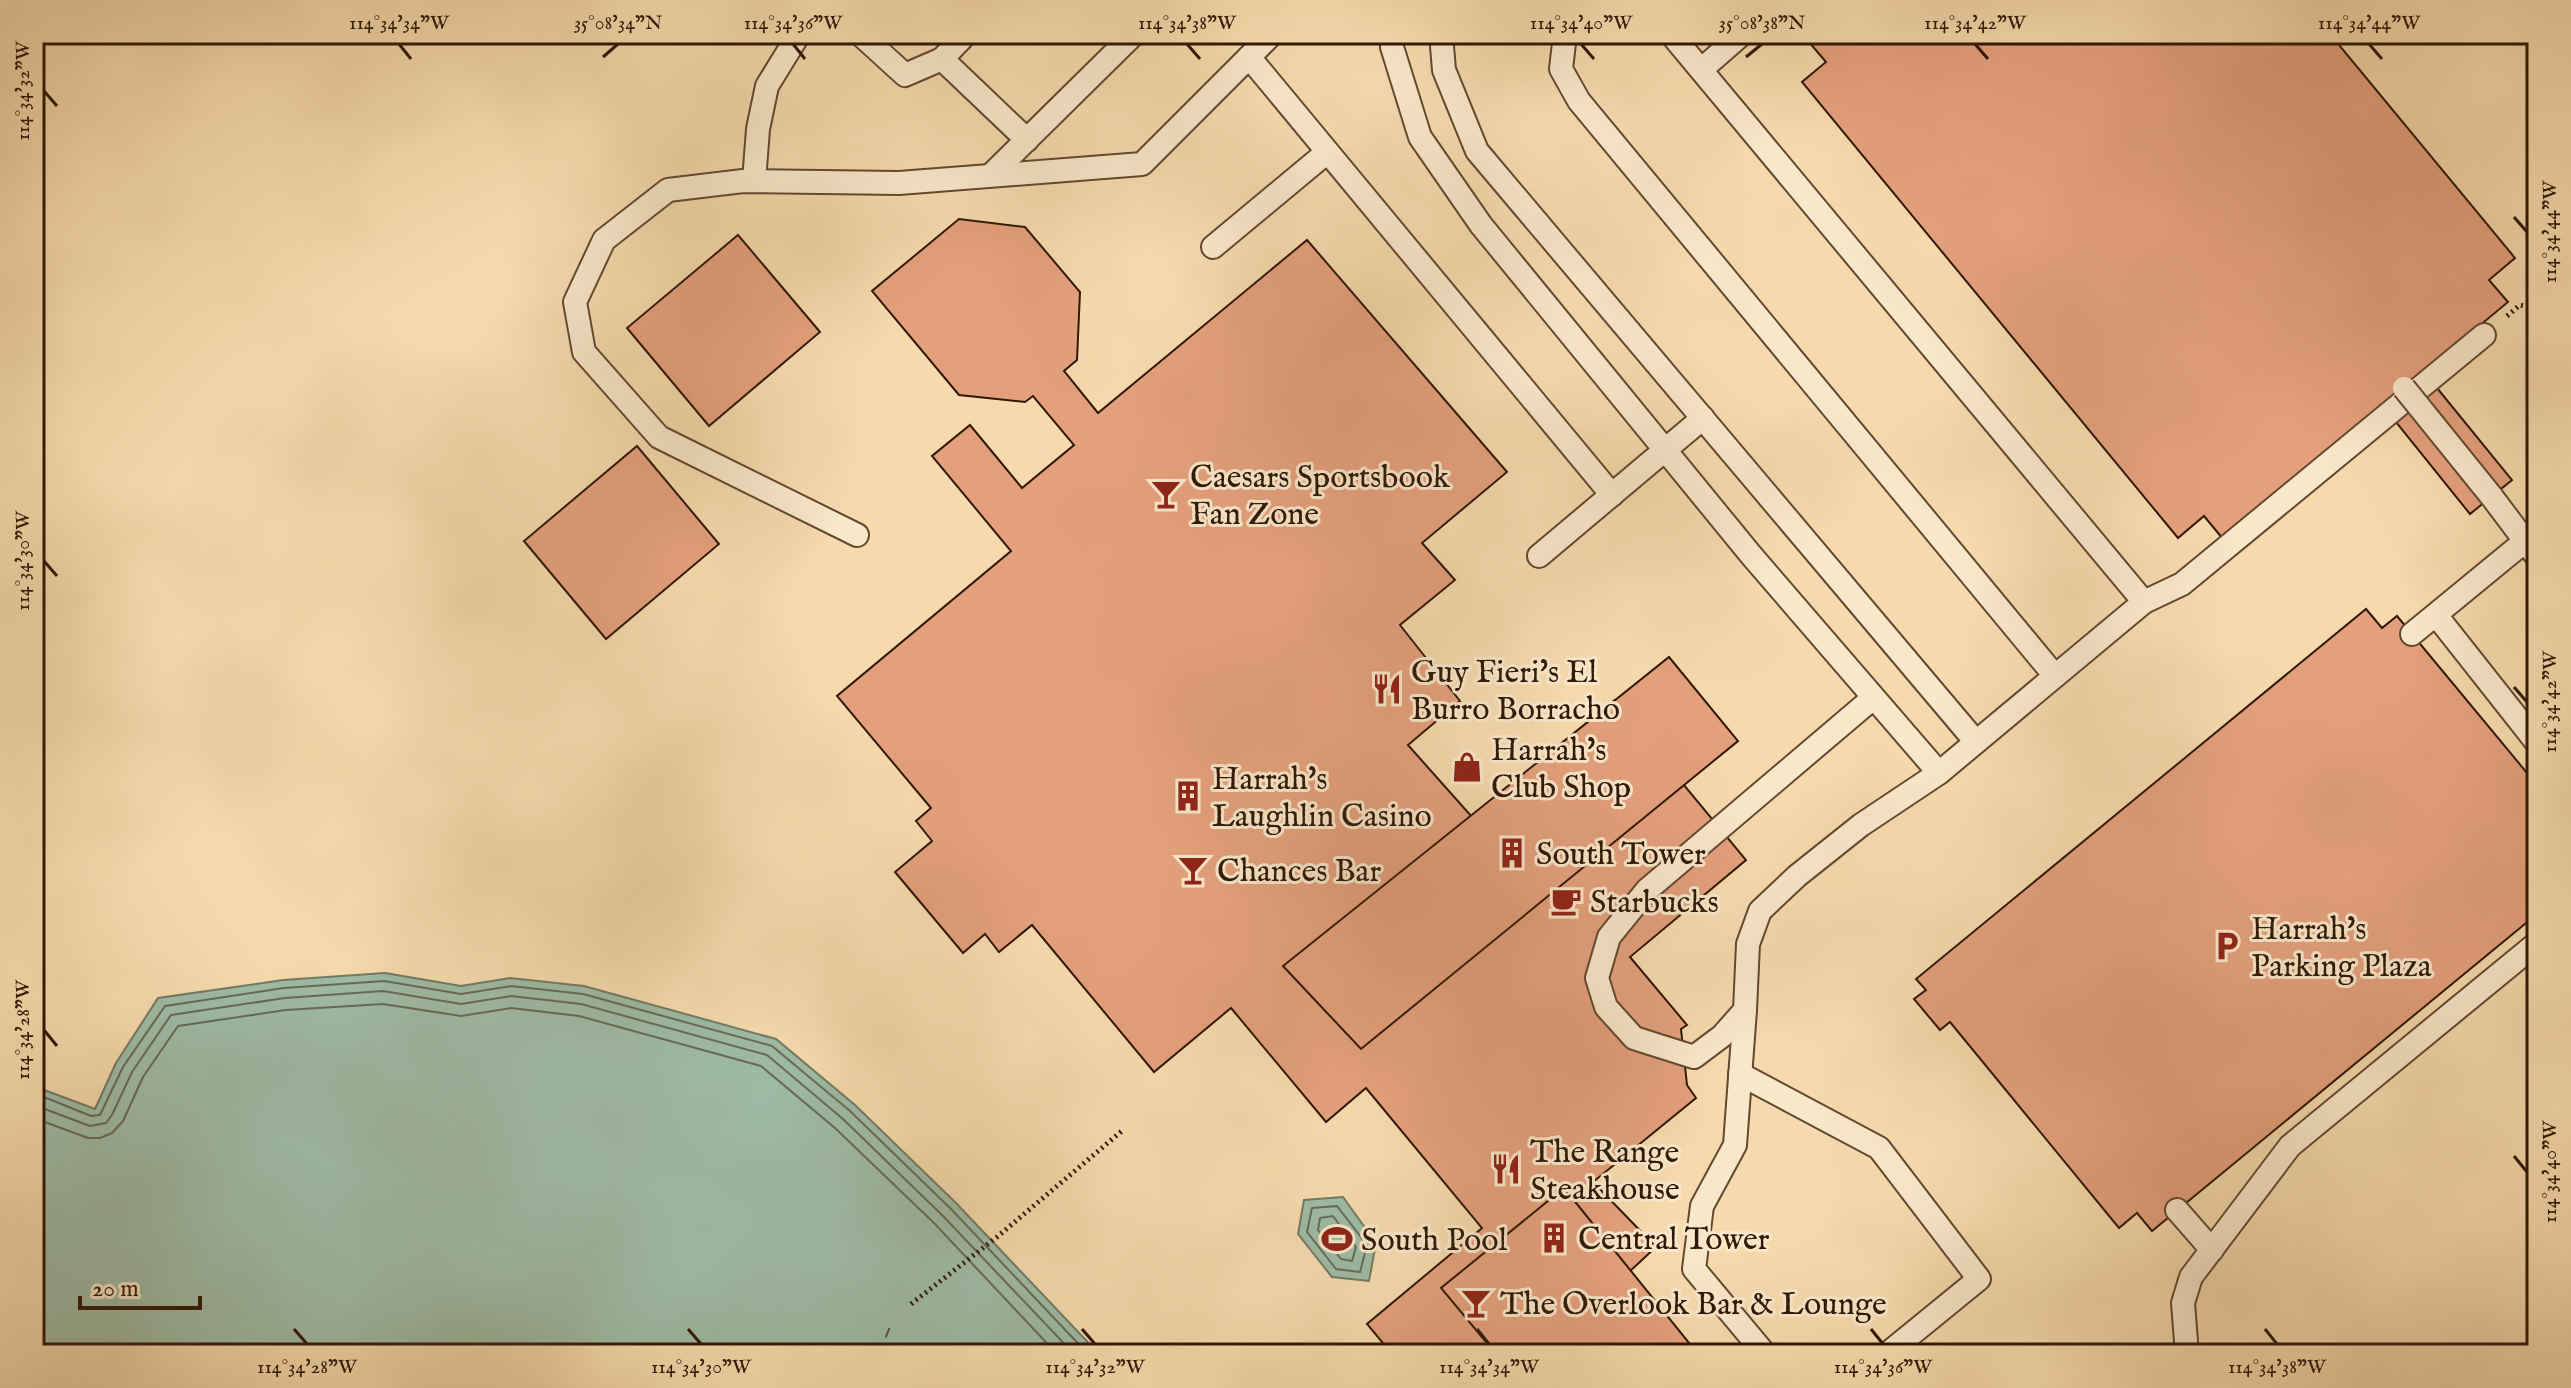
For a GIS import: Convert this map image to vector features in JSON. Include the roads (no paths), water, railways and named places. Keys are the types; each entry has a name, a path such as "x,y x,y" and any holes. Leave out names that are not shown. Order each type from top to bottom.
{"lane":[{"path":"754,181 758,129 767,86 799,34"},
{"path":"860,34 905,75 942,59 966,34"},
{"path":"991,175 1134,34"},
{"path":"857,535 659,437 584,352 575,302 604,240 668,190 754,181 899,183 1142,164 1272,34"},
{"path":"1392,34 1392,47 1420,137 1481,225 1665,450 1939,773"},
{"path":"1441,34 1444,70 1477,151 1976,742"},
{"path":"1565,34 1561,69 1579,101 2055,676"},
{"path":"1671,34 2144,602"},
{"path":"1702,69 1742,34"},
{"path":"1249,57 1612,495"},
{"path":"942,59 1027,140"},
{"path":"1213,247 1326,153"},
{"path":"1765,1354 1694,1269 1702,1206 1735,1145 1748,944 1760,911 1797,876 1861,825 1939,773 2144,602 2182,584 2484,335"},
{"path":"2404,388 2531,550 2412,634"},
{"path":"1539,556 1703,418"},
{"path":"2436,615 2537,743"},
{"path":"1745,1010 1722,1036 1694,1057 1634,1038 1606,1007 1597,978 1609,937 1647,890 1873,698"},
{"path":"2187,1354 2183,1303 2191,1277 2290,1146 2537,943"},
{"path":"1740,1074 1879,1148 1979,1279 1887,1354"},
{"path":"2177,1210 2212,1250"}],"water":[{"path":"385,973 461,986 510,978 584,986 776,1039 855,1105 956,1203 1099,1354 34,1354 34,1005 42,1017 39,1088 95,1109 116,1063 158,998 283,980"},
{"name":"South Pool","path":"1343,1197 1376,1243 1369,1281 1332,1277 1298,1234 1304,1200"}],"place":[{"name":"Caesars Sportsbook Fan Zone","path":"1166,494"},
{"name":"Guy Fieri's El Burro Borracho","path":"1387,689"},
{"name":"Harrah's Club Shop","path":"1467,767"},
{"name":"Harrah's Laughlin Casino","path":"1188,796"},
{"name":"South Tower","path":"1512,853"},
{"name":"Chances Bar","path":"1193,870"},
{"name":"Starbucks","path":"1566,901"},
{"name":"Harrah's Parking Plaza","path":"2227,946"},
{"name":"The Range Steakhouse","path":"1506,1169"},
{"name":"Central Tower","path":"1554,1238"},
{"name":"South Pool","path":"1337,1239"},
{"name":"The Overlook Bar & Lounge","path":"1476,1303"}]}
